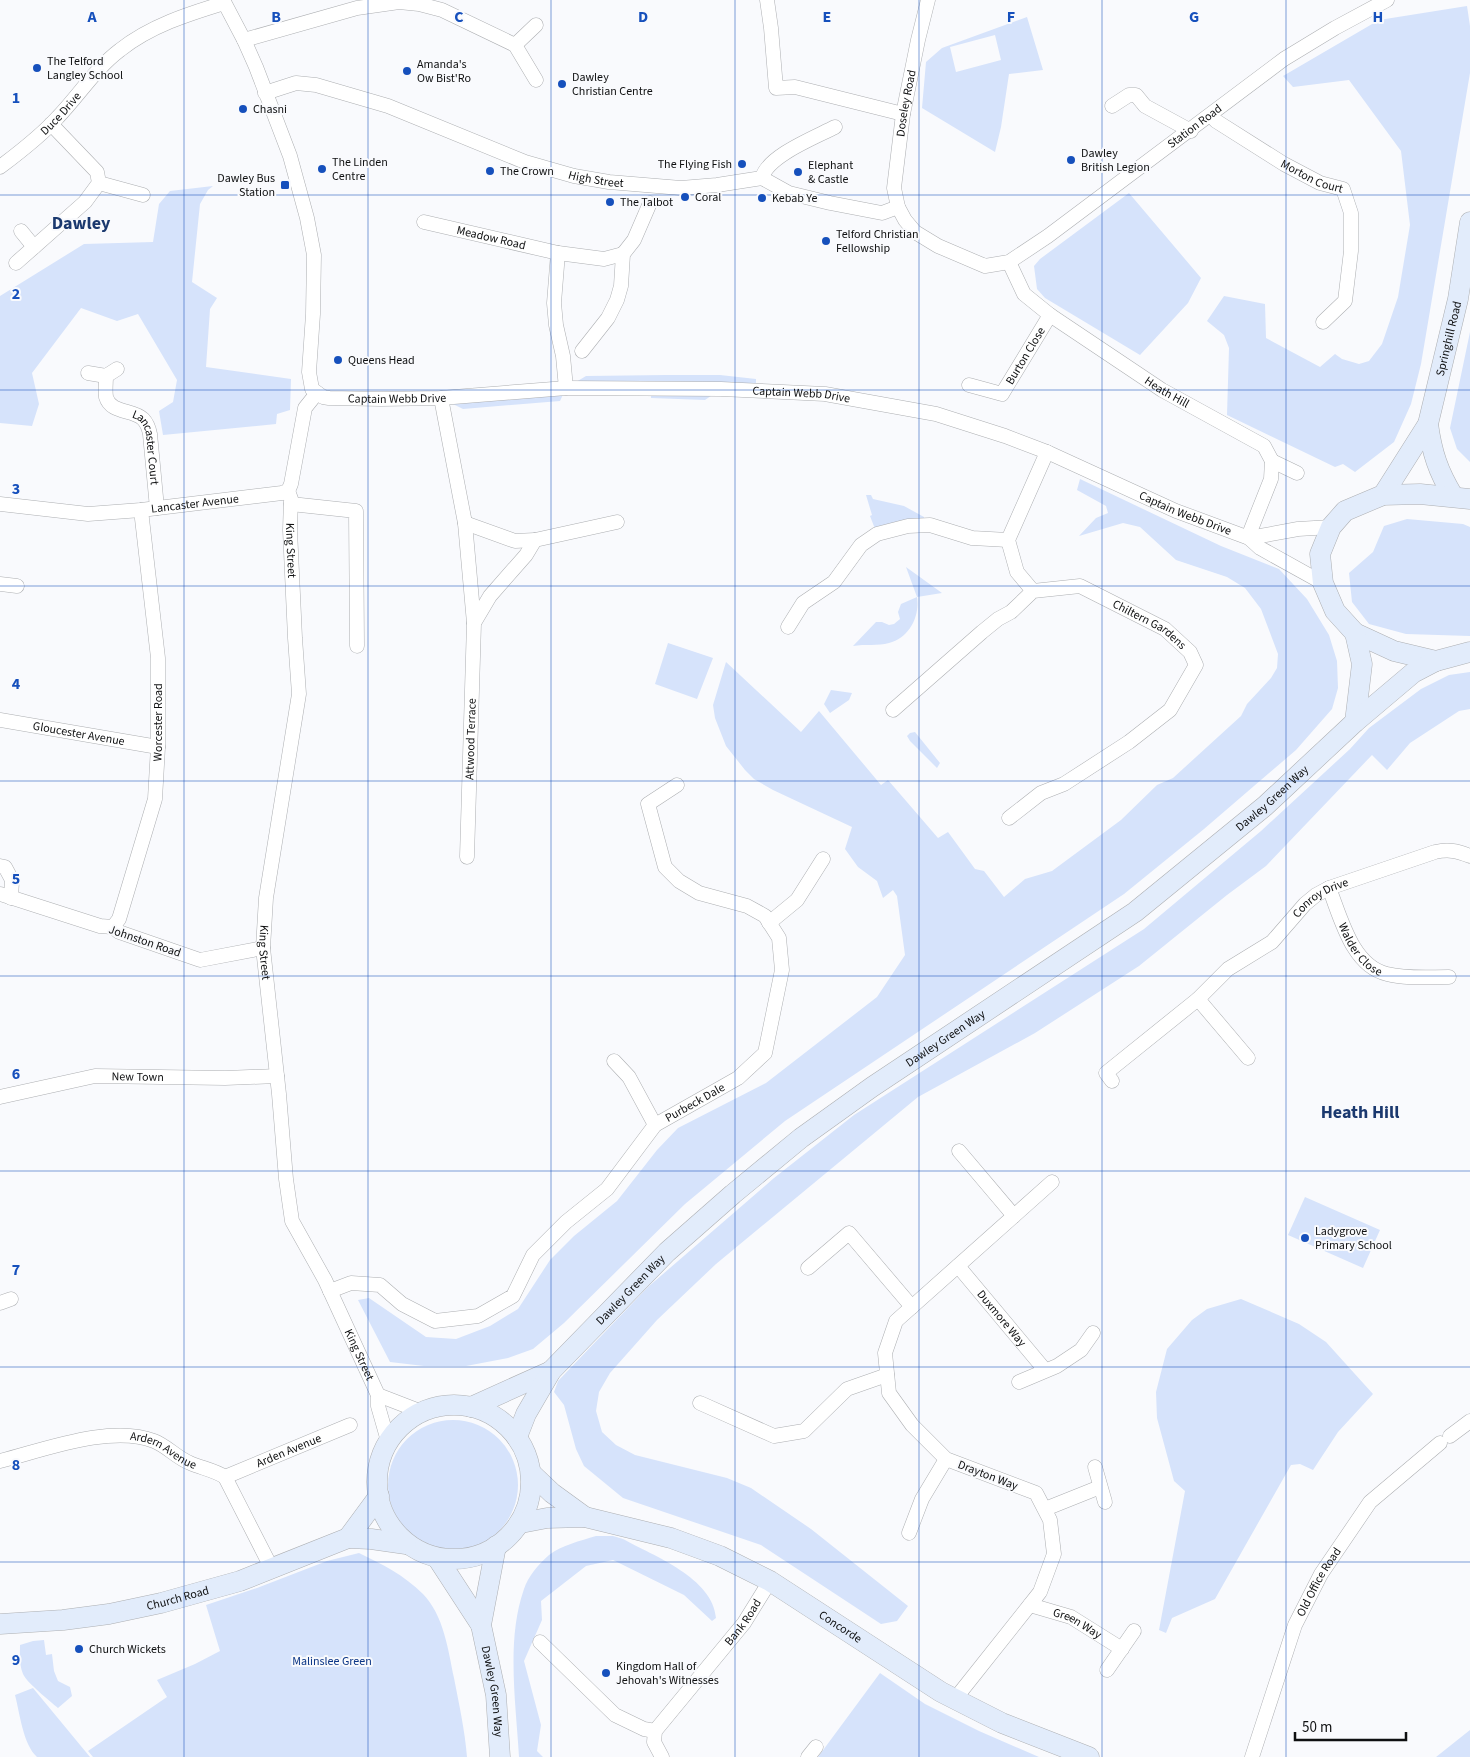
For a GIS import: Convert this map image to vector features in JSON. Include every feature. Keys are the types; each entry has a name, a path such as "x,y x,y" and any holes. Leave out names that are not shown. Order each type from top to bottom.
{"main road":[{"name":"Springhill Road","path":"1383,495 1428,424 1458,299 1470,222"},
{"name":"Springhill Road","path":"1428,424 1435,461 1442,478 1462,498"},
{"path":"1462,498 1420,494 1383,495 1345,511 1331,527 1320,554 1323,583 1335,611 1354,633 1394,651 1436,661 1470,652"},
{"path":"1354,633 1362,664 1355,722"},
{"name":"Dawley Green Way","path":"517,1437 526,1414 551,1371 667,1252 732,1194 801,1138 872,1087 1135,912 1265,806 1355,722 1414,673 1436,661"},
{"name":"Dawley Green Way","path":"471,1407 551,1371"},
{"path":"458,1404 471,1407 492,1416 508,1428 517,1437 525,1450 532,1474 530,1502 521,1523 496,1546 466,1558 438,1559 424,1555 406,1544 396,1535 386,1520 379,1496 378,1473 388,1441 408,1421 422,1412 443,1405 458,1404"},
{"name":"Concorde","path":"532,1474 552,1493 585,1517"},
{"path":"348,1538 379,1496"},
{"name":"Concorde","path":"521,1523 547,1518 585,1517 671,1538 720,1556 770,1581 941,1692 1002,1723 1089,1757"},
{"name":"Church Road","path":"0,1624 109,1614 161,1603 240,1581 348,1538 406,1544"},
{"name":"Dawley Green Way","path":"481,1625 496,1546"},
{"name":"Dawley Green Way","path":"438,1559 481,1625 496,1695 500,1757"}],"street":[{"path":"767,0 776,88 795,87 903,114"},
{"name":"Doseley Road","path":"898,207 894,188 903,114 928,0"},
{"name":"Station Road","path":"1009,262 1048,236 1212,115 1284,59 1335,28 1387,0"},
{"path":"224,2 244,40 290,156 313,245 309,372 312,390 323,395 305,408 290,498"},
{"name":"Duce Drive","path":"0,167 51,124 120,49 143,34 189,13 224,2"},
{"path":"244,40 355,4 399,2 419,4 442,10 515,45 536,80"},
{"path":"515,45 536,25"},
{"name":"High Street","path":"265,93 296,83 316,85 388,106 516,158 574,176 609,182 682,188 762,178"},
{"path":"1112,106 1128,95 1136,95 1145,106 1191,130"},
{"name":"Morton Court","path":"1212,115 1216,121 1284,164 1320,183 1344,189 1351,213 1352,252 1345,301 1322,322"},
{"path":"16,263 85,202 99,183 97,172 51,124"},
{"path":"835,127 779,156 764,172 762,178 789,192 882,213 898,207 905,220 915,232 938,246 985,266 1009,262"},
{"path":"99,183 143,194"},
{"path":"582,351 608,318 617,300 621,286 623,254 634,240 650,204"},
{"name":"Meadow Road","path":"424,222 558,253 604,259 623,254"},
{"path":"21,231 34,247"},
{"path":"558,253 554,302 566,388"},
{"name":"Heath Hill","path":"1009,262 1024,294 1050,315 1162,390 1264,446 1272,461"},
{"name":"Burton Close","path":"969,384 1002,394 1050,315"},
{"name":"Lancaster Court","path":"88,373 112,373 106,397 110,403 116,409 138,416 147,425 150,434 157,508"},
{"name":"Captain Webb Drive","path":"323,395 441,398 566,388 721,388 825,394 936,414 1047,452 1176,512 1249,538 1260,548 1323,583"},
{"name":"Attwood Terrace","path":"441,398 465,523 474,623 467,858"},
{"path":"893,710 988,627 1011,612 1033,591 1017,572 1008,540 1047,452"},
{"path":"1249,538 1271,479 1272,461 1297,473"},
{"name":"Lancaster Avenue","path":"0,504 88,514 141,510 282,493 290,498 356,511 357,646"},
{"name":"King Street","path":"290,498 290,530 300,694 266,898 263,948 286,1179 292,1221 326,1280 378,1395 378,1406 388,1441"},
{"name":"Worcester Road","path":"113,927 119,919 155,798 158,747 158,658 141,510"},
{"path":"465,523 515,541 535,540 617,522"},
{"path":"788,627 803,603 834,582 861,545 877,534 908,526 930,525 972,538 1008,540"},
{"name":"Captain Webb Drive","path":"1249,538 1298,529 1331,527"},
{"name":"Attwood Terrace","path":"474,623 490,596 526,555 535,540"},
{"path":"0,584 17,586"},
{"name":"Chiltern Gardens","path":"1009,818 1041,793 1064,784 1129,742 1170,710 1196,666 1190,652 1164,629 1080,586 1033,591"},
{"name":"Gloucester Avenue","path":"0,720 158,747"},
{"name":"Purbeck Dale","path":"330,1291 351,1283 380,1285 402,1304 435,1321 478,1316 513,1296 533,1255 566,1222 607,1189 655,1125 738,1078 765,1053 782,970 779,938 765,916 747,906 699,893 678,881 665,867 648,804 677,785"},
{"name":"Conroy Drive","path":"1112,1081 1106,1073 1198,999 1228,969 1272,942 1305,904 1316,895 1329,888 1436,852 1446,850 1457,851 1470,856"},
{"path":"769,923 796,900 823,859"},
{"path":"0,866 5,868 12,880 6,896"},
{"name":"Walder Close","path":"1329,888 1358,956 1376,971 1387,975 1449,977"},
{"name":"Johnston Road","path":"6,896 100,926 113,927 119,932 200,960 263,948"},
{"path":"1198,999 1248,1058"},
{"path":"614,1061 629,1077 655,1125"},
{"name":"New Town","path":"0,1096 95,1076 226,1078 277,1076"},
{"path":"959,1151 1014,1216"},
{"name":"Drayton Way","path":"955,1699 1040,1592 1054,1554 1050,1520 1036,1493 946,1459 912,1425 889,1393 885,1353 896,1321 1052,1182"},
{"path":"808,1268 849,1233 912,1307"},
{"name":"Duxmore Way","path":"958,1266 1045,1370"},
{"path":"1019,1382 1057,1366 1081,1350 1093,1333"},
{"path":"700,1403 774,1436 804,1431 847,1389 887,1375"},
{"name":"King Street","path":"378,1395 422,1412"},
{"name":"Old Office Road","path":"1252,1757 1296,1625 1320,1574 1370,1502 1470,1421"},
{"name":"Arden Avenue","path":"226,1477 350,1425"},
{"name":"Ardern Avenue","path":"0,1461 104,1435 132,1435 155,1441 190,1464 217,1472 226,1477"},
{"path":"909,1533 922,1499 946,1459"},
{"path":"1095,1467 1105,1502"},
{"path":"226,1477 272,1569"},
{"path":"1045,1509 1100,1487"},
{"name":"Bank Road","path":"655,1731 744,1623 770,1581"},
{"name":"Green Way","path":"1030,1605 1071,1617 1122,1649"},
{"path":"1107,1670 1134,1631"},
{"path":"540,1642 615,1715 644,1729 655,1731 654,1742 662,1757"}],"green space":[{"path":"1467,6 1470,26 1470,73 1421,364 1411,404 1394,442 1355,472 1343,464 1335,467 1227,415 1229,348 1224,335 1207,321 1224,296 1265,304 1266,338 1320,367 1335,354 1342,359 1359,364 1369,361 1382,344 1398,297 1410,225 1401,151 1349,80 1293,87 1283,76 1379,20"},
{"path":"1027,17 1043,70 1009,74 995,152 922,108 926,62 942,48","holes":["995,35 1001,60 956,72 950,47"]},
{"path":"213,186 208,190 200,204 192,282 217,298 210,309 206,367 291,379 290,410 277,414 276,424 163,435 159,411 173,402 177,380 138,314 117,321 81,308 32,373 39,404 32,426 0,423 0,296 84,244 153,242 159,204 170,191"},
{"path":"1129,193 1201,278 1188,303 1140,355 1045,298 1037,289 1034,266 1040,259"},
{"path":"1470,332 1470,462 1457,449 1450,428"},
{"path":"720,375 756,379 756,390 721,389 705,400 651,398 651,388 566,388 586,376"},
{"path":"566,388 560,401 463,409 441,398"},
{"path":"1080,479 1221,546 1279,569 1307,599 1329,635 1337,661 1338,688 1332,709 1296,750 1204,829 1124,894 785,1121 685,1204 564,1323 533,1349 508,1358 466,1366 424,1366 390,1362 358,1300 369,1298 426,1337 456,1339 490,1326 518,1309 550,1260 574,1236 617,1201 657,1150 678,1128 766,1083 877,997 905,955 897,896 893,890 883,898 877,881 858,867 845,849 852,827 773,790 754,779 726,746 715,718 713,705 726,662 801,732 819,711 881,785 888,780 938,838 948,832 975,869 984,871 1004,897 1025,879 1052,871 1121,820 1157,785 1173,778 1241,716 1247,704 1271,678 1277,668 1278,654 1261,609 1245,588 1227,577 1176,560 1140,527 1123,523 1079,536 1096,518 1108,513 1106,506 1077,490"},
{"path":"866,495 871,495 873,499 904,506 924,517 924,525 877,534 870,516 872,515"},
{"path":"1407,519 1463,524 1470,527 1470,636 1406,634 1369,624 1352,602 1349,573 1373,552 1384,526"},
{"path":"906,567 942,593 917,597"},
{"path":"917,597 915,619 912,626 902,637 885,644 853,646 876,622 889,625 894,624 900,619 898,612 901,604"},
{"path":"668,643 713,658 697,699 655,684"},
{"path":"1470,672 1470,709 1459,711 1410,743 1387,770 1372,755 1266,866 1139,966 1035,1033 918,1097 716,1264 657,1320 610,1373 599,1392 596,1411 602,1432 616,1445 635,1455 727,1478 751,1488 811,1529 908,1606 897,1621 881,1624 761,1545 623,1498 584,1466 576,1449 564,1405 554,1392 558,1381 648,1287 774,1178 854,1115 1144,929 1261,831 1350,749 1369,728 1421,689 1449,675"},
{"path":"831,690 852,693 849,700 830,713 824,704"},
{"path":"915,732 940,763 937,768 910,741 907,736"},
{"path":"1305,1197 1380,1230 1363,1268 1288,1235"},
{"path":"1241,1299 1299,1324 1326,1342 1373,1394 1338,1432 1313,1470 1300,1464 1291,1465 1215,1599 1172,1618 1166,1633 1159,1630 1185,1491 1174,1481 1157,1418 1156,1392 1167,1349 1192,1320 1207,1309"},
{"path":"453,1420 466,1421 478,1425 499,1439 513,1460 517,1472 517,1498 513,1510 499,1531 478,1545 466,1549 453,1550 440,1549 428,1545 407,1531 393,1510 389,1498 388,1485 389,1472 393,1460 407,1439 428,1425 440,1421"},
{"path":"596,1536 613,1536 623,1539 680,1570 705,1591 712,1604 716,1618 712,1621 684,1595 613,1560 586,1566 541,1601 542,1620 524,1661 541,1725 537,1751 543,1757 519,1757 514,1651 518,1609 524,1589 534,1570 549,1555 565,1546"},
{"name":"Malinslee Green","path":"359,1553 408,1581 423,1594 436,1612 450,1656 462,1718 467,1757 93,1757 88,1751 167,1697 157,1680 220,1651 206,1605 327,1561"},
{"path":"44,1640 46,1655 52,1654 54,1671 58,1681 70,1687 72,1696 58,1708 29,1682 23,1674 21,1667 20,1645"},
{"path":"880,1673 925,1704 979,1731 1039,1757 818,1757"},
{"path":"33,1688 90,1757 37,1757 32,1751 28,1745 15,1695"},
{"path":"1470,1730 1470,1757 1436,1757"}],"place":[{"name":"The Telford Langley School","path":"37,68"},
{"name":"Amanda's Ow Bist'Ro","path":"407,71"},
{"name":"Dawley Christian Centre","path":"562,84"},
{"name":"Chasni","path":"243,109"},
{"name":"Dawley British Legion","path":"1071,160"},
{"name":"The Flying Fish","path":"742,164"},
{"name":"The Linden Centre","path":"322,169"},
{"name":"The Crown","path":"490,171"},
{"name":"Elephant & Castle","path":"798,172"},
{"name":"Dawley Bus Station","path":"285,185"},
{"name":"Coral","path":"685,197"},
{"name":"Kebab Ye","path":"762,198"},
{"name":"The Talbot","path":"610,202"},
{"name":"Telford Christian Fellowship","path":"826,241"},
{"name":"Queens Head","path":"338,360"},
{"name":"Ladygrove Primary School","path":"1305,1238"},
{"name":"Church Wickets","path":"79,1649"},
{"name":"Kingdom Hall of Jehovah's Witnesses","path":"606,1673"}],"district":[{"name":"Dawley","path":"81,223"},
{"name":"Heath Hill","path":"1360,1112"}]}
